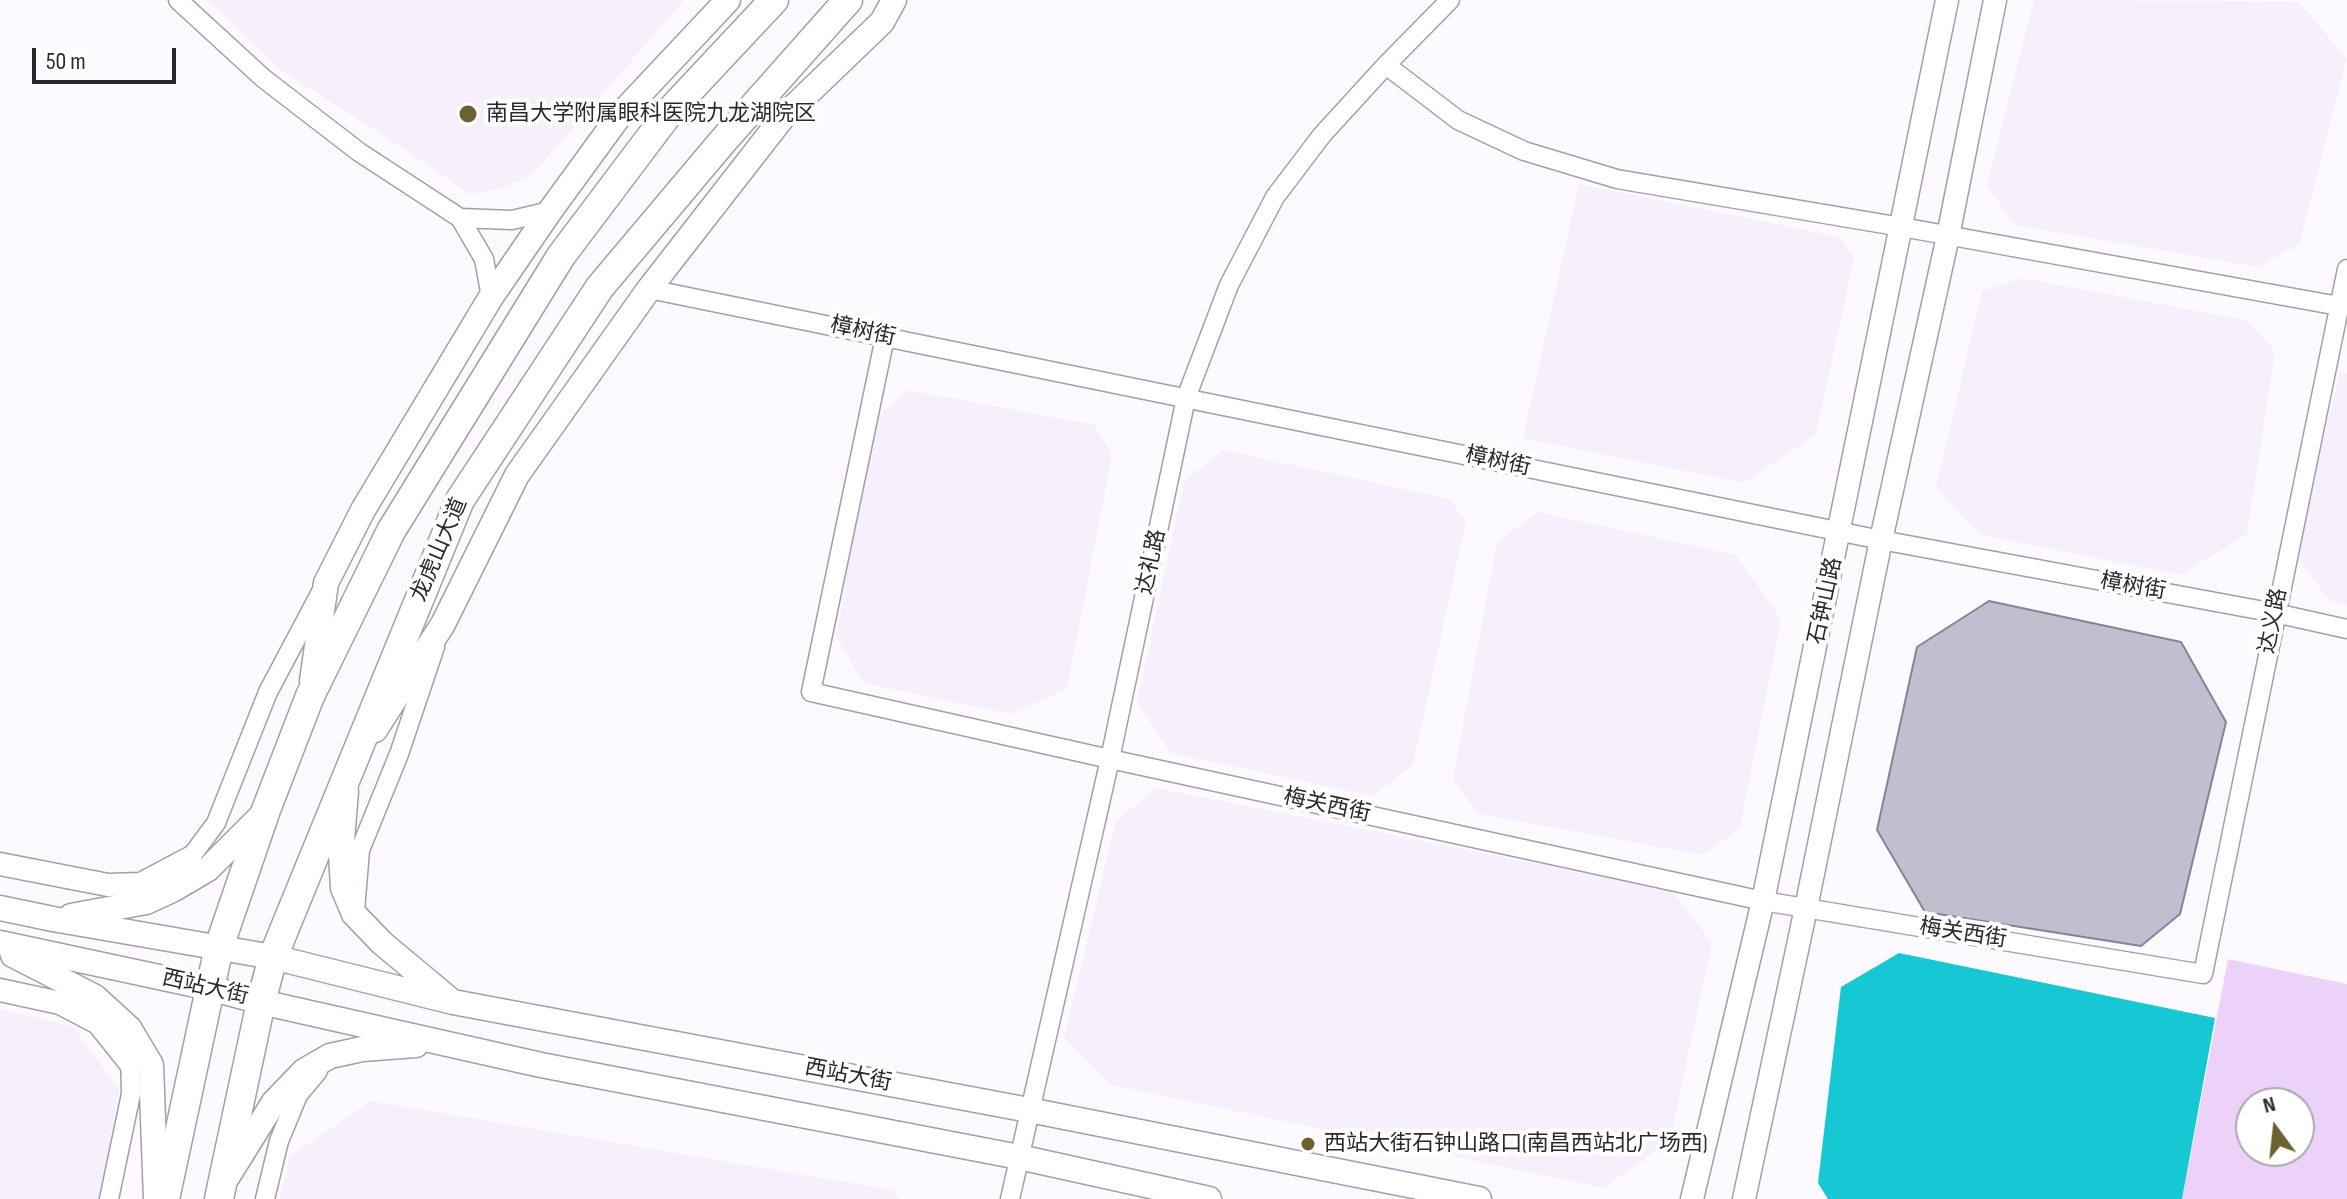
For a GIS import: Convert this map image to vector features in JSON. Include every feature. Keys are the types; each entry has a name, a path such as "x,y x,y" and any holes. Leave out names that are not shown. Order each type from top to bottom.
{"main road":[{"path":"310,696 326,583 363,510 491,297 550,211 620,115 728,0"},
{"name":"龙虎山大道","path":"165,1199 219,947 266,810 310,696 391,531 561,256 671,110 774,0"},
{"name":"龙虎山大道","path":"220,1192 273,957 460,500 600,287 732,130 848,0"},
{"path":"882,22 894,0"},
{"path":"453,1002 382,943 354,914 343,888 341,853 347,773 443,624 517,475 649,289 783,117 906,0"},
{"path":"53,919 146,902 174,889 208,869 266,810"},
{"name":"西站大街","path":"0,908 273,957 453,1002 1029,1110 1479,1199"},
{"path":"0,945 95,997 129,1028 151,1065 156,1199"},
{"name":"西站大街","path":"0,945 210,988 541,1065 1019,1157 1209,1199"},
{"path":"220,1192 274,1102 304,1071 330,1056 410,1044 541,1065"}],"street":[{"path":"178,0 263,78 347,143 460,218 484,259 491,297"},
{"name":"达礼路","path":"1010,1199 1110,759 1186,398 1229,285 1275,197 1322,135 1450,0"},
{"name":"石钟山路","path":"1692,1199 1763,901 1947,0"},
{"name":"石钟山路","path":"1744,1199 1995,0"},
{"path":"1386,65 1458,120 1524,151 1617,179 2339,306"},
{"path":"460,218 512,220 550,211"},
{"name":"达义路","path":"2203,974 2347,269"},
{"name":"樟树街","path":"649,289 1840,532 2347,629"},
{"name":"梅关西街","path":"885,337 811,692 1763,901 2203,974"},
{"path":"174,889 190,858 216,823 268,692 326,583"},
{"path":"354,914 360,850 399,754 443,624"},
{"path":"0,864 108,885 141,884 190,858"},
{"path":"0,990 60,1003 98,1023 130,1063"},
{"path":"109,1199 131,1094 129,1028"},
{"path":"265,1199 279,1141 298,1095 330,1056"}],"shaded area":[{"name":"南昌大学附属眼科医院九龙湖院区","path":"207,0 684,0 534,173 501,189 469,194 281,70"},
{"path":"2034,0 2299,2 2347,59 2299,244 2258,267 2014,225 1987,186"},
{"path":"1579,184 1840,237 1854,258 1816,434 1744,483 1523,438"},
{"path":"2021,278 2246,320 2275,351 2247,534 2181,575 1980,535 1936,488 1982,291"},
{"path":"2340,372 2347,374 2347,605 2330,601 2295,556"},
{"path":"908,390 1095,425 1112,455 1067,689 1010,714 863,683 837,637 869,423"},
{"path":"1223,450 1450,499 1466,521 1413,765 1373,796 1170,753 1137,702 1184,482"},
{"path":"1538,512 1736,555 1781,619 1740,828 1703,855 1478,814 1453,779 1497,542"},
{"path":"1156,788 1672,891 1712,943 1670,1140 1604,1188 1111,1085 1064,1038 1116,821"},
{"path":"2228,959 2347,984 2347,1199 2182,1199"},
{"path":"0,1009 72,1026 119,1089 100,1199 0,1199"},
{"path":"371,1101 893,1190 899,1199 279,1199 290,1156"}],"water":[{"path":"1899,953 2215,1018 2182,1199 1828,1199 1818,1183 1841,987"}],"building":[{"path":"1989,601 2181,642 2226,722 2180,914 2141,946 1925,912 1877,830 1917,647"}],"place":[{"name":"南昌大学附属眼科医院九龙湖院区","path":"468,114"},
{"name":"西站大街石钟山路口(南昌西站北广场西)","path":"1308,1144"}]}
